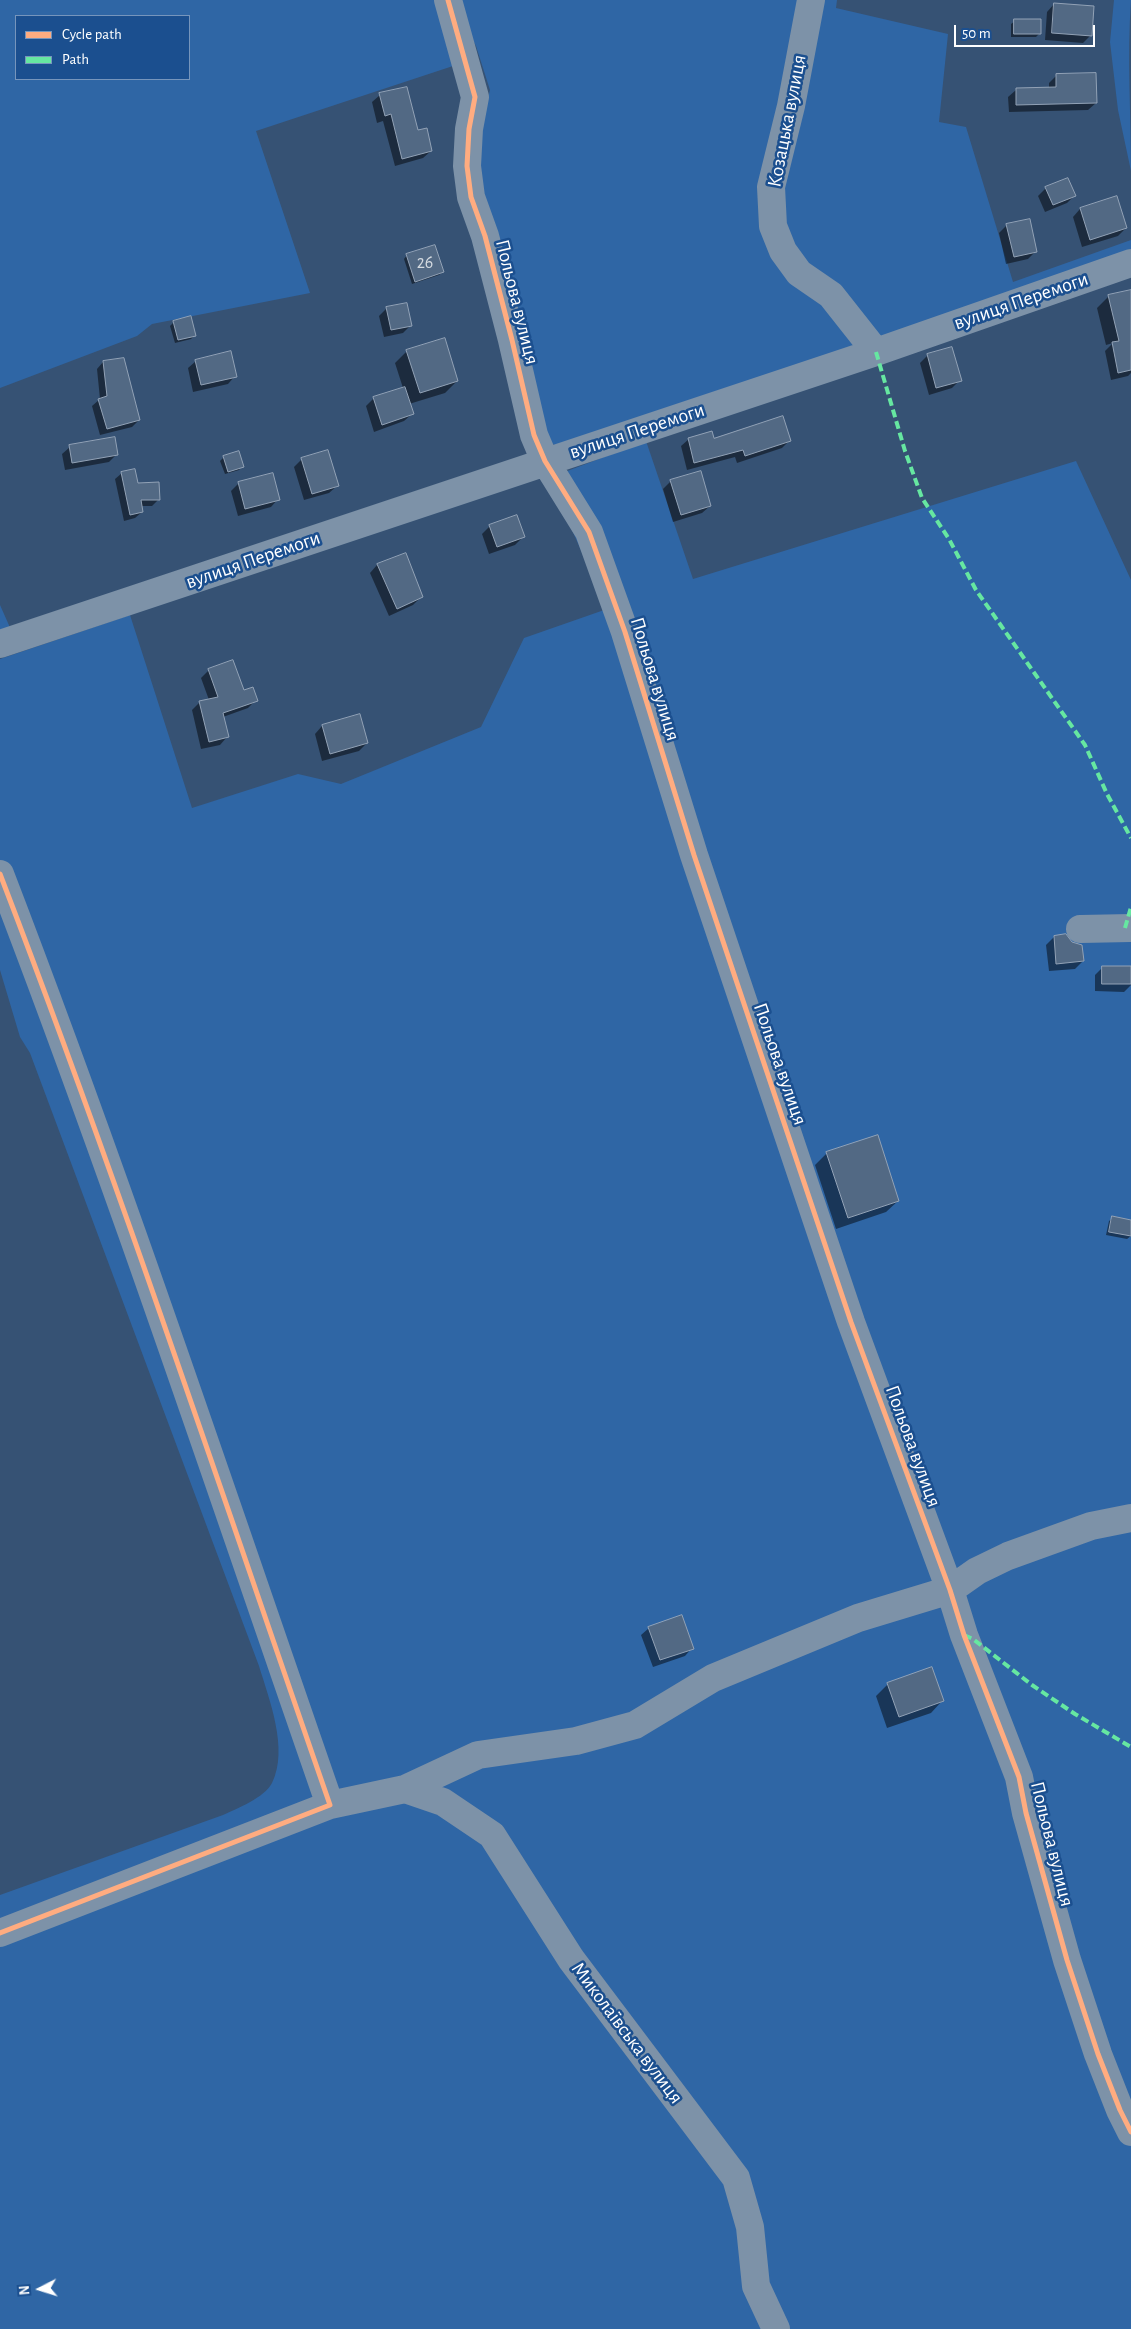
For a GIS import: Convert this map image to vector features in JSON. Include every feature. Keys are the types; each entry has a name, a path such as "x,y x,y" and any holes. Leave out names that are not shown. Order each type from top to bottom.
{"street":[{"name":"Польова вулиця","path":"448,0 475,96 469,129 467,166 471,197 495,274 534,435 545,461 589,532 622,623 694,855 851,1322 950,1590 964,1635 1020,1777 1026,1813 1070,1969 1120,2110 1131,2132"},
{"name":"Козацька вулиця","path":"811,0 791,106 771,187 773,226 783,251 799,273 831,295 876,352"},
{"name":"вулиця Перемоги","path":"0,644 97,614 545,461 876,352 1131,263"},
{"path":"0,874 54,1015 151,1286 330,1805"},
{"path":"1080,929 1131,928"},
{"path":"0,1933 330,1805 405,1789 478,1755 576,1741 635,1725 714,1678 858,1618 950,1590 977,1571 1008,1556 1091,1526 1131,1518"},
{"name":"Миколаївська вулиця","path":"405,1789 443,1802 492,1835 571,1959 736,2178 750,2227 756,2286 776,2329"}],"shaded area":[{"path":"0,0 443,0 456,65 256,131 310,293 152,324 137,336 0,388"},
{"path":"458,0 837,0 836,8 948,34 939,122 966,127 1013,282 1131,240 1131,249 1000,296 557,446 542,439 471,169 490,90 476,46 460,17"},
{"path":"1114,0 1131,0 1129,64 1131,171 1118,110 1110,42"},
{"path":"646,441 693,579 1076,461 1131,580 1131,2329 0,2329 0,1895 223,1815 243,1806 257,1798 272,1783 277,1770 279,1755 276,1724 259,1666 30,1053 20,1037 0,970 0,659 130,615 192,808 298,774 341,784 481,727 524,638 607,609 549,478"},
{"path":"0,605 12,632 0,635"}],"building":[{"path":"1054,3 1094,6 1092,36 1052,33"},
{"path":"1014,19 1041,19 1041,34 1014,34"},
{"path":"1096,73 1097,103 1016,105 1016,88 1056,87 1056,74"},
{"path":"407,87 418,130 427,128 432,151 402,159 391,114 385,116 379,93"},
{"path":"1068,178 1076,196 1053,205 1045,187"},
{"path":"1117,196 1127,228 1090,240 1080,208"},
{"path":"1030,219 1037,252 1014,257 1006,224"},
{"path":"435,245 444,272 415,282 406,254"},
{"path":"1131,290 1131,370 1118,373 1112,342 1119,341 1108,295"},
{"path":"407,303 412,326 391,330 386,307"},
{"path":"191,316 196,336 178,340 173,321"},
{"path":"445,338 458,381 420,393 406,350"},
{"path":"952,347 962,381 936,388 927,354"},
{"path":"231,351 237,377 201,385 195,360"},
{"path":"124,358 140,420 107,429 98,399 107,396 103,361"},
{"path":"405,387 414,414 382,425 373,397"},
{"path":"783,416 791,441 745,456 743,450 694,463 688,438 712,431 714,438"},
{"path":"115,437 118,455 72,463 69,445"},
{"path":"328,450 339,486 312,494 301,458"},
{"path":"239,451 244,467 228,472 223,456"},
{"path":"135,469 138,483 159,482 160,500 141,500 143,512 130,515 121,472"},
{"path":"701,471 711,506 681,515 670,480"},
{"path":"273,473 280,500 245,509 238,482"},
{"path":"517,515 525,537 497,547 489,525"},
{"path":"406,553 423,597 397,609 377,564"},
{"path":"233,660 244,690 253,687 258,701 223,713 229,737 209,742 199,701 218,697 208,669"},
{"path":"360,714 368,743 330,754 322,725"},
{"path":"1066,934 1072,942 1082,945 1084,961 1056,964 1054,936"},
{"path":"1102,966 1131,966 1131,984 1102,984"},
{"path":"878,1135 899,1201 848,1218 826,1152"},
{"path":"1112,1216 1131,1220 1131,1236 1109,1232"},
{"path":"682,1615 694,1649 660,1660 648,1627"},
{"path":"932,1667 944,1701 899,1717 887,1683"}],"marked path":[{"path":"876,352 905,451 922,498 949,539 976,590 1085,745 1107,794 1131,838"},
{"path":"1125,928 1131,907"},
{"path":"964,1635 973,1639 1032,1685 1075,1714 1131,1747"}],"cycle path":[{"path":"448,0 475,97 469,129 467,166 471,197 485,236 534,435 545,461 589,532 625,632 694,855 851,1322 950,1590 964,1635 1019,1777 1026,1813 1067,1960 1098,2054 1120,2110 1131,2132"},
{"path":"0,874 128,1221 330,1805 0,1933"}]}
